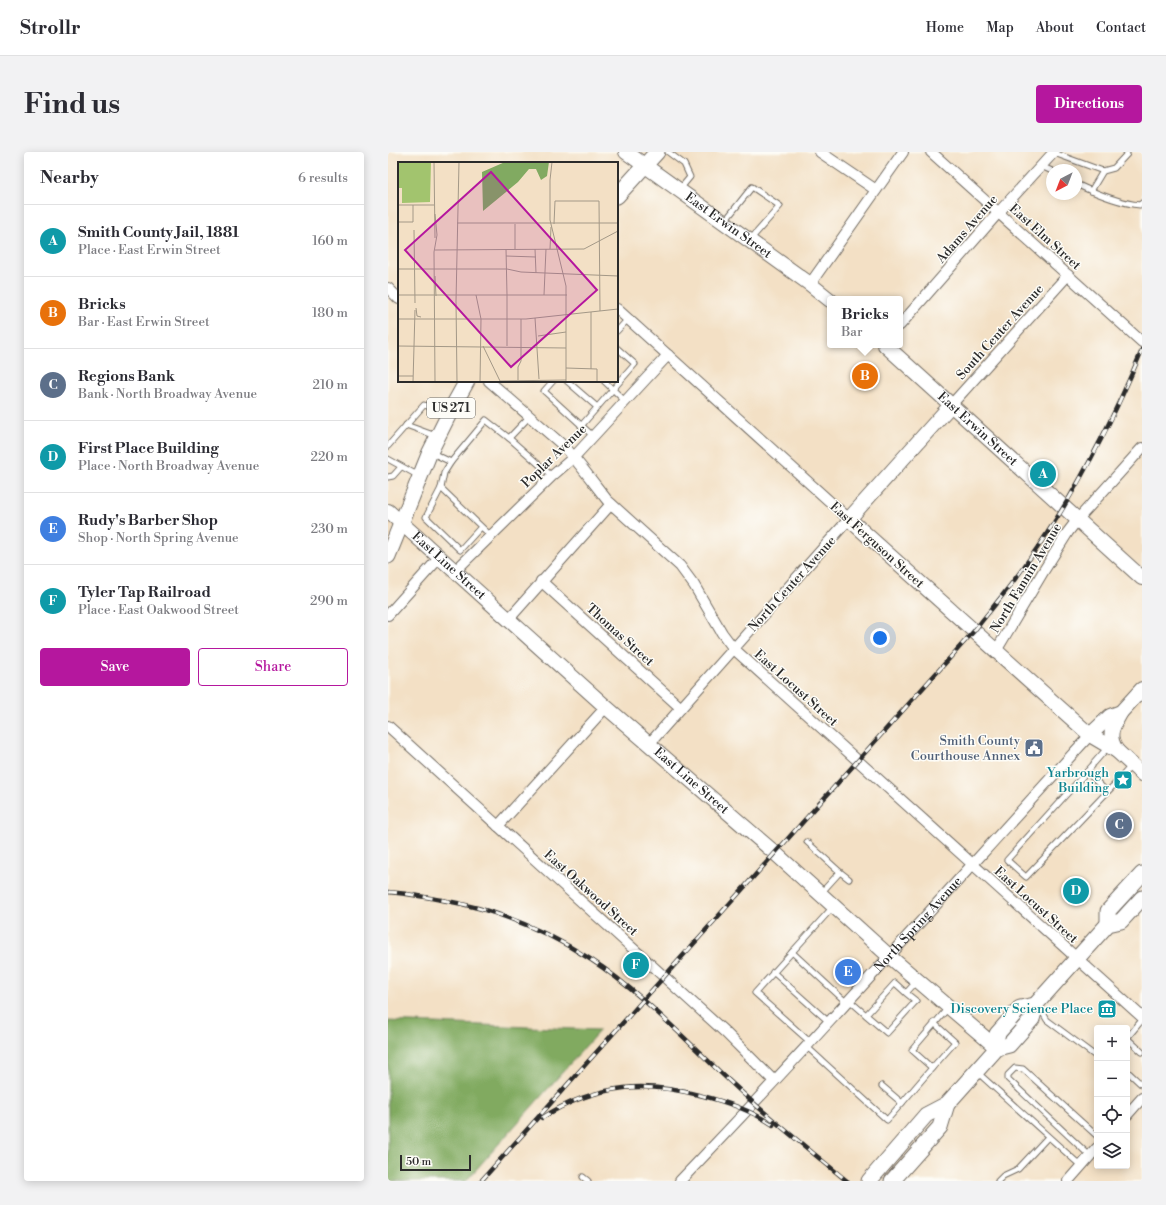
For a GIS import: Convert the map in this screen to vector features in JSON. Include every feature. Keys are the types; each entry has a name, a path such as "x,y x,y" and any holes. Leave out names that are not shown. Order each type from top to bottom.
{"main road":[{"name":"East Erwin Street","path":"626,152 750,240 827,298"},
{"path":"618,195 657,152"},
{"name":"East Erwin Street","path":"887,348 1142,578"},
{"name":"US 271","path":"388,556 437,436 466,382"},
{"name":"North Center Avenue","path":"849,520 951,405"},
{"name":"East Line Street","path":"388,512 606,707 775,853 889,956 997,1048"},
{"name":"East Ferguson Street","path":"849,520 1090,735 1113,749 1137,770"},
{"name":"North Spring Avenue","path":"1090,735 1110,716 1121,712 1142,689"},
{"path":"1113,749 1111,736 1113,726 1121,712"},
{"path":"1108,924 1108,911 1142,874"},
{"path":"869,1181 926,1114 947,1104 997,1048 1009,1044 1032,1019 1036,1004 1108,924 1121,921 1142,898"},
{"path":"892,1181 940,1127 947,1104"}],"street":[{"path":"820,152 876,190"},
{"path":"810,284 903,152"},
{"name":"East Elm Street","path":"931,152 1142,342"},
{"name":"Adams Avenue","path":"903,322 998,213 1054,152"},
{"name":"South Center Avenue","path":"951,405 1068,275"},
{"path":"388,288 398,297"},
{"name":"East Ferguson Street","path":"618,310 849,520"},
{"name":"Poplar Avenue","path":"455,571 552,476 574,457 668,355"},
{"name":"East Locust Street","path":"490,382 530,416 574,457 611,504 680,566 688,576 722,633 734,649 1142,1019"},
{"name":"North Fannin Avenue","path":"996,652 1043,572 1078,519 1142,448"},
{"path":"508,620 541,581 611,504"},
{"name":"North Center Avenue","path":"649,744 849,520"},
{"path":"388,615 440,557"},
{"name":"Thomas Street","path":"541,581 681,708"},
{"path":"498,826 606,707"},
{"name":"East Oakwood Street","path":"388,726 720,1028 774,1081"},
{"name":"North Spring Avenue","path":"680,1181 829,1022 1090,735"},
{"path":"1130,1111 1142,1098"},
{"path":"1068,1181 1094,1152"}],"lane":[{"path":"668,152 684,164 690,177 679,190"},
{"path":"1054,152 1103,171 1114,168 1127,154"},
{"path":"1041,166 1046,169"},
{"path":"1091,191 1103,171"},
{"path":"724,222 752,187 780,206 750,240"},
{"path":"1082,187 1129,204 1140,205 1142,203"},
{"path":"618,330 628,319"},
{"path":"581,426 635,364 618,349"},
{"path":"552,382 544,391 593,436"},
{"path":"568,382 597,407"},
{"path":"605,382 625,401"},
{"path":"388,446 424,405 449,413"},
{"path":"509,438 530,416"},
{"path":"482,527 460,550 426,517 441,488 444,473 451,462 486,420 552,476"},
{"path":"406,425 437,436"},
{"path":"430,452 451,462"},
{"path":"388,459 420,476"},
{"path":"388,477 393,476 401,467"},
{"path":"441,488 491,536"},
{"path":"1113,749 1086,772 1007,860 1026,877 1113,786 1137,770"},
{"path":"1086,772 1107,792"},
{"path":"806,842 849,879"},
{"path":"820,894 840,872"},
{"path":"834,906 755,993 887,1120 955,1042 934,1024"},
{"path":"792,952 887,1033 916,1002 895,983 866,1015"},
{"path":"774,972 829,1022"},
{"path":"906,993 918,980"},
{"path":"1036,1004 1048,1020 1094,1055"},
{"path":"932,1068 912,1050 949,1007"},
{"path":"1130,1034 1142,1019"},
{"path":"1130,1041 1142,1052"},
{"path":"1094,1133 1023,1068 1015,1068 1008,1076 1008,1079 1094,1152"},
{"path":"976,1071 1081,1166"},
{"path":"1130,1074 1142,1085"},
{"path":"882,1086 902,1103"},
{"path":"998,1181 1003,1176 1018,1169 1048,1137"},
{"path":"583,1177 588,1181"}],"green space":[{"path":"388,1021 600,1030 466,1181 388,1181"}],"railway":[{"path":"481,1181 974,631 1022,570 1077,485 1105,432 1142,350"},
{"path":"388,892 415,895 462,904 500,915 537,930 590,959 629,987 749,1099 847,1181"},
{"path":"542,1118 551,1112 582,1098 613,1089 641,1087 681,1091 722,1101 741,1108 773,1125"}],"place":[{"name":"Bricks","path":"865,376"},
{"name":"Smith County Jail, 1881","path":"1043,474"},
{"name":"Smith County Courthouse Annex","path":"1034,748"},
{"name":"Yarbrough Building","path":"1123,780"},
{"name":"Regions Bank","path":"1119,825"},
{"name":"First Place Building","path":"1076,891"},
{"name":"Tyler Tap Railroad","path":"636,965"},
{"name":"Rudy's Barber Shop","path":"848,972"},
{"name":"Discovery Science Place","path":"1107,1009"}]}
